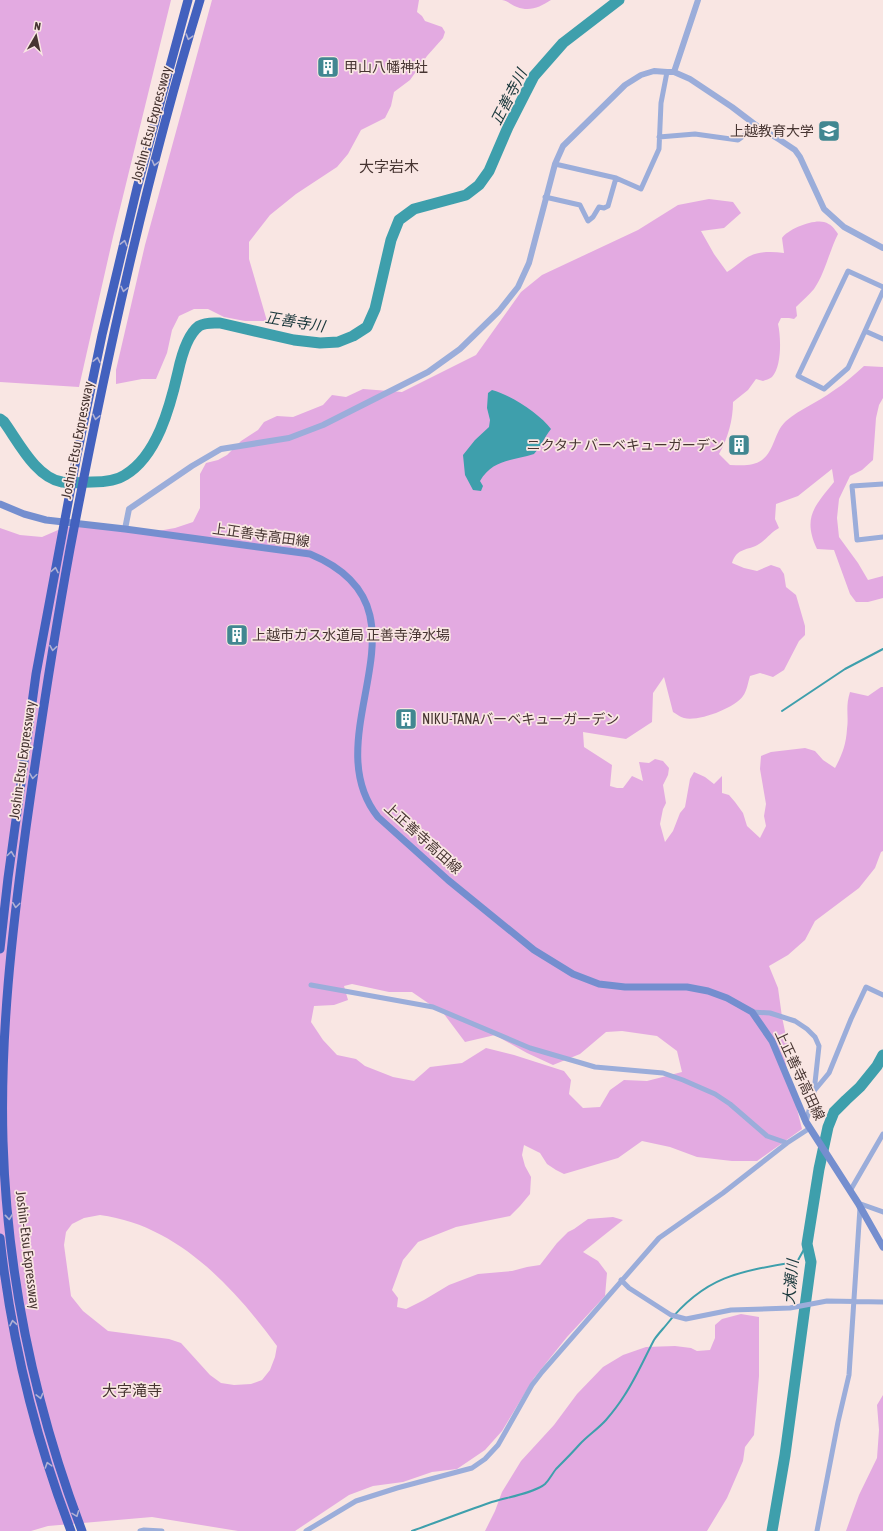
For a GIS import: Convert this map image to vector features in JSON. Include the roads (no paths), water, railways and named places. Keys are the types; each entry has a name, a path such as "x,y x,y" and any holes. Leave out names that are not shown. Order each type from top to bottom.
{"highway":[{"name":"Joshin-Etsu Expressway","path":"0,949 13,839 36,674 77,455 102,335 137,188 188,0"},
{"name":"Joshin-Etsu Expressway","path":"82,1531 48,1430 31,1359 17,1285 6,1188 3,1142 4,1063 8,982 17,898 38,738 59,610 88,456 113,338 148,190 170,104 200,0"},
{"name":"Joshin-Etsu Expressway","path":"0,1238 6,1288 20,1361 38,1435 71,1531"}],"main road":[{"name":"上正善寺高田線","path":"0,504 24,514 46,520 294,551 310,554 335,566 362,595 373,626 372,655 361,718 358,749 359,776 363,792 369,806 378,817 448,880 534,950 574,974 599,984 625,987 687,988 708,991 727,998 752,1012 772,1041 808,1125 883,1247"}],"street":[{"path":"555,164 616,178 641,189 659,149 661,103 698,0"},
{"path":"125,529 129,509 192,466 221,449 289,438 323,425 428,372 460,349 499,311 518,287 529,263 555,164 563,146 625,85 641,75 654,71 671,72 690,79 732,107 756,126 780,140 798,154 821,204 833,218 844,227 883,248"},
{"path":"659,137 696,134 738,140 756,126"},
{"path":"546,197 580,205 588,221 593,217 599,207 604,208 608,206 616,178"},
{"path":"883,287 848,271 798,376 824,389 848,368 883,291"},
{"path":"865,331 883,339"},
{"path":"883,484 852,486 857,540 883,537"},
{"path":"311,985 433,1007 530,1048 595,1067 663,1073 715,1094 730,1104 767,1136 787,1143"},
{"path":"814,1092 830,1073 850,1019 866,987 883,995"},
{"path":"306,1531 356,1501 397,1488 472,1468 485,1459 498,1445 532,1385 542,1372 659,1238 723,1193 808,1125 814,1092 819,1046 815,1037 807,1029 795,1021 770,1014 752,1012"},
{"path":"850,1192 883,1134"},
{"path":"817,1531 838,1422 849,1375 859,1206 883,1212"},
{"path":"621,1280 629,1288 671,1315 686,1319 731,1310 790,1308 827,1301 883,1302"},
{"path":"140,1531 162,1531"}],"water":[{"path":"492,390 508,396 533,411 551,429 534,454 504,462 491,468 480,481 483,486 481,491 473,490 465,475 463,455 475,440 489,427 490,420 487,408 488,393"}],"waterway":[{"name":"正善寺川","path":"0,419 4,422 28,458 44,474 53,479 69,483 113,480 125,475 136,467 146,456 154,443 171,400 185,347 191,335 199,326 207,323 220,323 294,340 320,343 338,342 353,336 367,327 375,309 391,240 399,220 414,209 466,195 479,185 489,171 508,127 534,76 563,43 619,0"},
{"path":"782,711 845,669 883,649"},
{"name":"大瀬川","path":"772,1531 785,1455 811,1262 807,1244 819,1169 828,1127 834,1112 860,1087 877,1066 883,1055"},
{"path":"412,1531 489,1503 534,1490 545,1484 556,1469 603,1423 613,1411 632,1382 654,1340 681,1308 695,1295 725,1278 758,1269 797,1262 807,1244"}],"place":[{"name":"甲山八幡神社","path":"328,67"},
{"name":"上越教育大学","path":"829,131"},
{"name":"ニクタナ バーベキューガーデン","path":"739,445"},
{"name":"上越市ガス水道局 正善寺浄水場","path":"237,635"},
{"name":"NIKU-TANAバーベキューガーデン","path":"406,719"}],"district":[{"name":"大字岩木","path":"389,167"},
{"name":"大字滝寺","path":"132,1391"}]}
